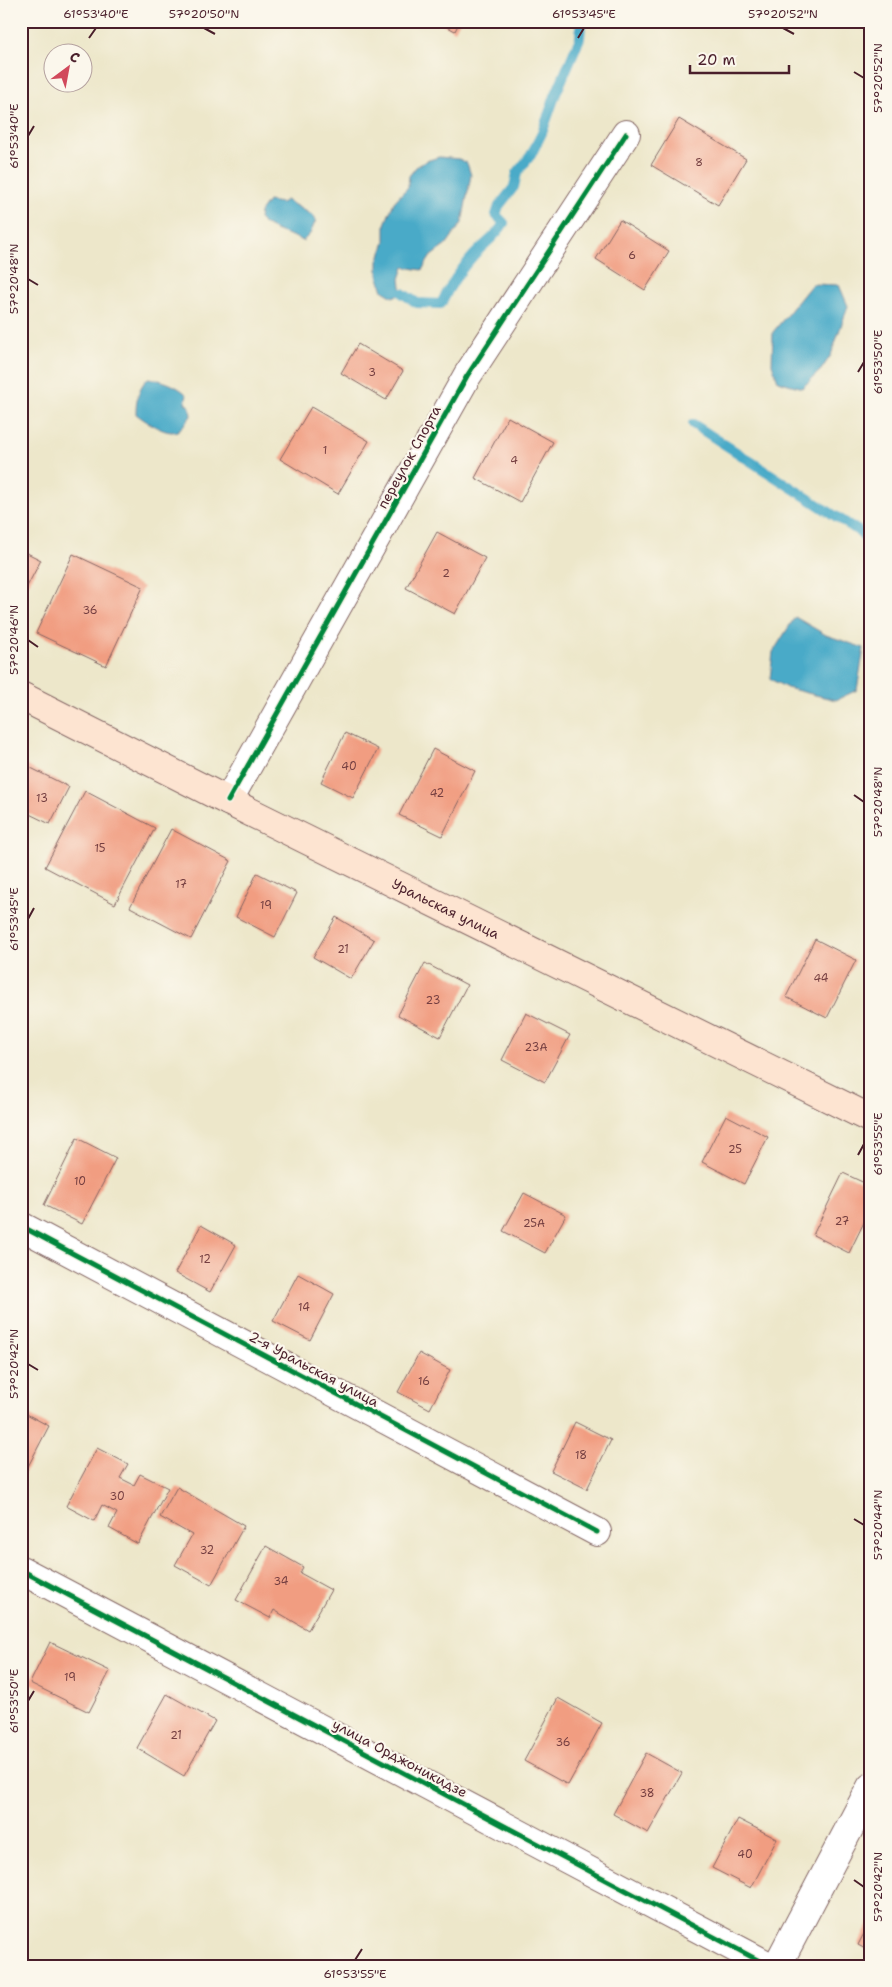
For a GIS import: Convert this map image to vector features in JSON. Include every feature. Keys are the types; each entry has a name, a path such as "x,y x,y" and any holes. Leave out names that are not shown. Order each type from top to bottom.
{"main road":[{"name":"Уральская улица","path":"21,696 228,801 871,1119"}],"street":[{"name":"переулок Спорта","path":"228,801 467,376 626,134"},
{"name":"2-я Уральская улица","path":"21,1226 597,1532"},
{"name":"улица Орджоникидзе","path":"21,1570 769,1966"},
{"path":"777,1966 871,1787"}],"water":[{"path":"439,157 459,159 467,163 471,175 462,223 446,245 431,256 422,270 404,267 400,279 402,293 393,297 383,291 378,275 378,261 385,242 385,224 394,202 408,187 409,176 416,167 426,161"},
{"path":"286,200 312,215 316,220 310,234 303,241 273,229 259,219 260,212 268,201 281,203"},
{"path":"812,284 839,285 848,306 831,355 821,370 802,388 778,381 772,364 773,332"},
{"path":"148,378 169,384 187,395 185,403 190,407 191,416 177,431 172,432 161,429 136,414 138,394"},
{"path":"795,617 826,635 864,648 857,690 836,700 787,688 770,679 773,652"}],"building":[{"path":"437,21 460,21 455,31"},
{"path":"679,119 746,159 718,205 651,165"},
{"path":"620,220 669,251 645,290 596,259"},
{"path":"358,344 403,371 386,400 341,373"},
{"path":"311,407 369,441 338,494 280,459"},
{"path":"508,417 553,442 520,502 475,478"},
{"path":"437,532 485,558 455,614 406,588"},
{"path":"21,550 41,560 21,598"},
{"path":"73,554 143,587 106,666 36,633"},
{"path":"345,733 378,749 353,798 321,782"},
{"path":"433,749 475,771 442,836 399,815"},
{"path":"21,763 69,787 50,824 21,810"},
{"path":"85,791 155,828 115,904 45,867"},
{"path":"171,829 231,861 191,939 130,907"},
{"path":"257,873 297,893 275,937 236,917"},
{"path":"336,917 374,940 351,979 313,957"},
{"path":"815,939 856,960 827,1018 786,997"},
{"path":"425,963 467,985 440,1037 398,1015"},
{"path":"526,1013 570,1035 545,1082 502,1060"},
{"path":"726,1115 768,1137 744,1184 702,1162"},
{"path":"77,1138 116,1158 82,1224 44,1205"},
{"path":"843,1173 871,1186 871,1208 849,1253 813,1235"},
{"path":"524,1193 566,1215 545,1253 503,1231"},
{"path":"201,1225 236,1245 210,1292 175,1273"},
{"path":"298,1274 334,1294 310,1340 273,1321"},
{"path":"419,1353 450,1370 430,1409 398,1392"},
{"path":"21,1411 49,1426 21,1480"},
{"path":"575,1422 611,1440 587,1489 551,1471"},
{"path":"97,1448 128,1464 120,1478 134,1485 140,1474 168,1488 138,1544 109,1528 117,1513 102,1505 94,1521 66,1506"},
{"path":"177,1487 244,1526 211,1585 175,1565 192,1535 160,1517"},
{"path":"266,1546 303,1567 300,1573 331,1590 308,1630 274,1610 270,1618 236,1600"},
{"path":"50,1642 110,1671 89,1712 30,1683"},
{"path":"167,1694 215,1721 184,1776 137,1748"},
{"path":"558,1698 602,1723 568,1785 524,1761"},
{"path":"646,1753 682,1773 648,1833 613,1814"},
{"path":"738,1819 777,1839 751,1888 712,1868"},
{"path":"871,1920 871,1952 858,1945"}],"waterway":[{"path":"402,293 417,303 441,304 464,266 497,233 504,223 496,215 499,206 514,187 517,173 531,155 542,133 555,96 580,38 581,21"},
{"path":"693,424 857,530 871,544"}],"cycle path":[{"path":"228,801 467,376 626,134"},
{"path":"21,1226 597,1532"},
{"path":"21,1570 769,1966"}]}
